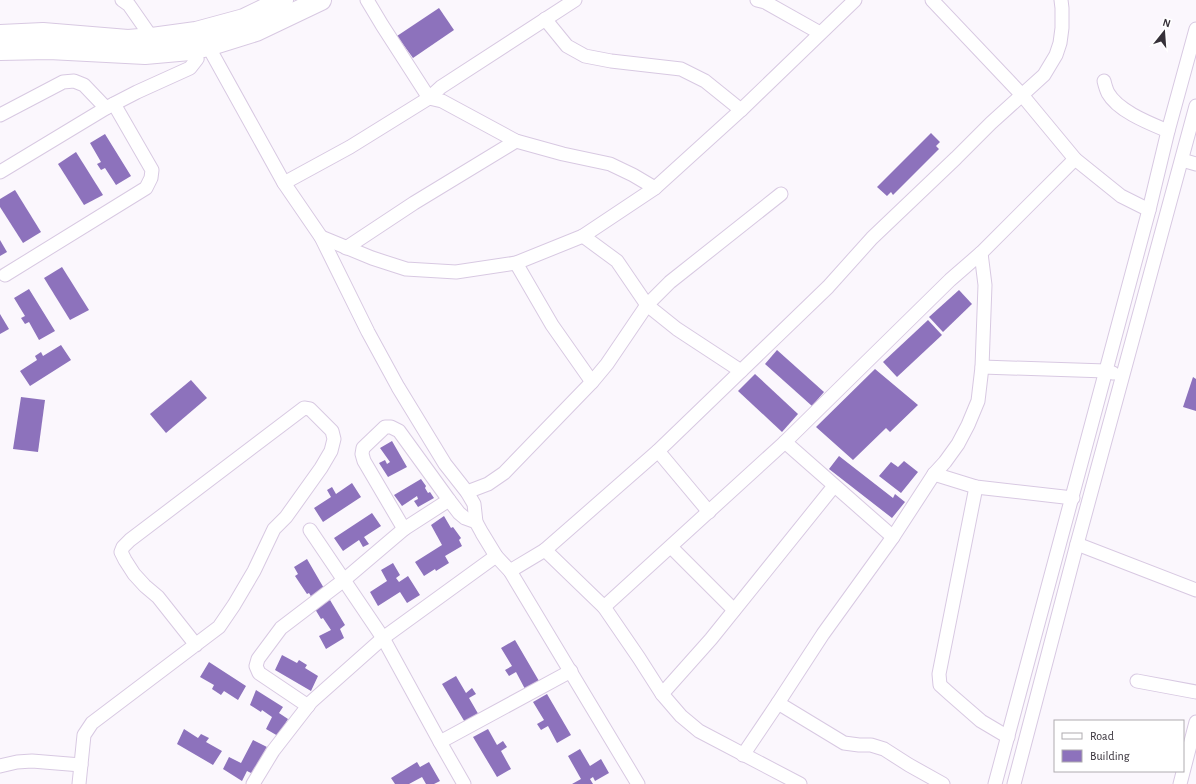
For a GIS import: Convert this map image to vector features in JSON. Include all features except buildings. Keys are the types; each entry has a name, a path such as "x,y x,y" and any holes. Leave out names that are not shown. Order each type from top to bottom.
{"main road":[{"path":"0,35 43,34 128,40 152,38 198,43 282,0"},
{"path":"0,50 49,49 145,54 256,31 321,0"}],"street":[{"path":"122,0 129,5 152,38"},
{"path":"367,0 429,98 442,102 516,141 563,154 610,164 656,188"},
{"path":"284,183 350,147 429,98 441,86 576,0"},
{"path":"757,0 765,2 820,34"},
{"path":"321,237 346,248 406,269 456,272 516,263 583,236 656,188 741,110 855,0"},
{"path":"932,0 1022,95 1075,159 1121,196 1149,210"},
{"path":"510,571 545,550 658,451 828,287 872,238 991,123 1044,75 1056,55 1060,44 1062,28 1061,0"},
{"path":"545,19 567,46 585,56 611,61 681,69 704,81 741,110"},
{"path":"995,784 1196,29"},
{"path":"0,172 110,106 190,68 197,58 198,43"},
{"path":"198,43 284,183 321,237 368,332 398,387 445,464 474,504 476,522 496,556 510,571 637,784"},
{"path":"0,115 63,82 74,81 84,85 110,106 152,170 151,178 146,188 5,275"},
{"path":"1104,81 1108,93 1114,101 1145,121 1168,131"},
{"path":"1014,784 1077,544 1196,106"},
{"path":"346,248 414,203 516,141"},
{"path":"604,607 672,547 785,442 950,280 981,253 1075,159"},
{"path":"1182,160 1196,164"},
{"path":"466,492 488,484 504,473 592,382 607,364 647,305 670,282 781,194"},
{"path":"583,236 617,261 647,305 677,329 741,370"},
{"path":"743,755 823,634 893,537 934,474 958,444 968,425 978,401 982,366 985,285 981,253"},
{"path":"516,263 552,325 592,382"},
{"path":"982,366 1106,371 1123,375"},
{"path":"79,784 84,735 92,723 196,645 219,627 254,571 274,529 286,517 321,468 330,451 334,439 332,430 310,409 304,408 130,540 121,552 134,574 158,597 196,645"},
{"path":"404,529 364,461 362,454 363,448 386,427 391,427 399,431 449,500 465,518 476,522"},
{"path":"785,442 893,537"},
{"path":"658,451 708,512"},
{"path":"934,474 976,487 1072,498"},
{"path":"662,694 711,639 834,486"},
{"path":"976,487 939,674 940,685 981,721 1008,737"},
{"path":"308,706 259,672 256,666 258,659 281,628 344,580 404,529 449,500"},
{"path":"310,530 383,638 464,784"},
{"path":"1077,544 1196,590"},
{"path":"672,547 734,610"},
{"path":"545,550 604,607 662,694 681,716 699,731 800,784"},
{"path":"253,784 273,751 308,706 383,638 496,556"},
{"path":"440,742 571,671"},
{"path":"1137,681 1196,692"},
{"path":"778,703 844,743 858,745 870,744 884,749 943,784"},
{"path":"1184,768 1196,722"},
{"path":"0,766 17,762 32,761 81,765"},
{"path":"1180,784 1183,772"}]}
